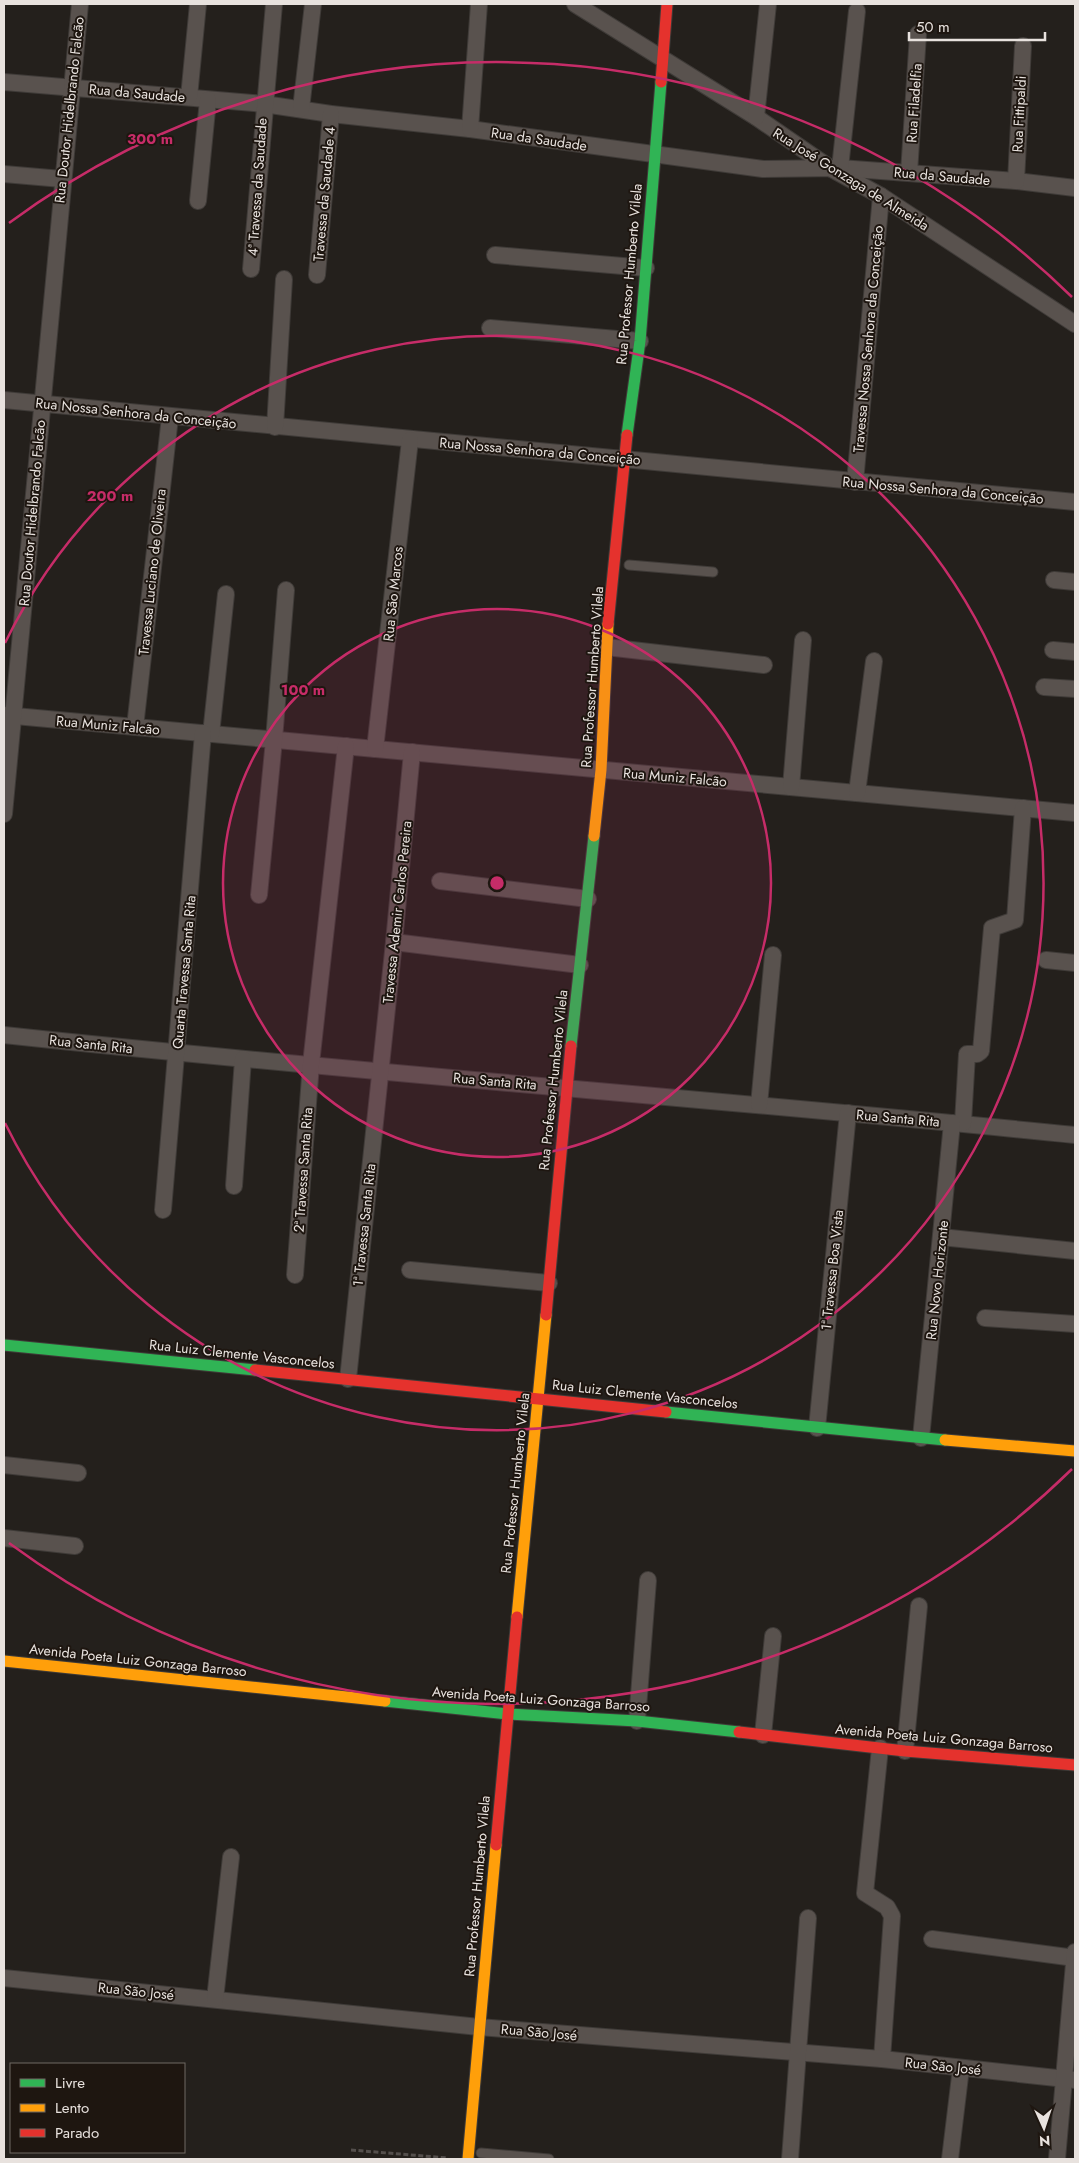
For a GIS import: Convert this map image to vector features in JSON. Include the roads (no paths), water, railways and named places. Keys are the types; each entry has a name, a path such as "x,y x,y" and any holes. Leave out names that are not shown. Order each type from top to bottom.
{"street":[{"name":"Rua Doutor Hidelbrando Falcão","path":"4,814 8,716 42,403 55,178 72,88 80,4"},
{"path":"189,97 198,4"},
{"name":"4ª Travessa da Saudade","path":"251,269 274,4"},
{"path":"301,109 313,4"},
{"path":"470,129 479,4"},
{"name":"Rua José Gonzaga de Almeida","path":"575,4 881,196 1075,324"},
{"name":"Rua Professor Humberto Vilela","path":"468,2156 567,1087 601,770 606,647 621,565 624,458 640,341 667,4"},
{"path":"756,117 768,4"},
{"path":"835,168 857,12"},
{"name":"Rua Filadelfia","path":"910,173 918,34"},
{"name":"Rua Fittipaldi","path":"1016,181 1023,46"},
{"name":"Rua da Saudade","path":"4,82 264,104 331,114 470,129 763,170 835,168 1016,181 1075,188"},
{"path":"198,201 208,100"},
{"name":"Travessa da Saudade 4","path":"317,275 331,114"},
{"path":"4,174 55,178"},
{"name":"Travessa Nossa Senhora da Conceição","path":"855,482 881,196"},
{"path":"495,255 646,268"},
{"path":"275,427 284,279"},
{"path":"490,328 640,341"},
{"name":"Rua Nossa Senhora da Conceição","path":"4,400 1075,502"},
{"name":"Travessa Luciano de Oliveira","path":"135,727 170,417"},
{"name":"Rua São Marcos","path":"376,749 410,440"},
{"path":"1054,580 1075,582"},
{"path":"259,895 286,590"},
{"path":"207,734 226,594"},
{"path":"791,787 803,640"},
{"path":"606,647 764,665"},
{"path":"1053,650 1075,652"},
{"path":"857,793 874,661"},
{"path":"1044,687 1075,689"},
{"name":"Rua Muniz Falcão","path":"8,716 1075,813"},
{"name":"Quarta Travessa Santa Rita","path":"163,1210 207,734"},
{"name":"2ª Travessa Santa Rita","path":"295,1276 311,1064 346,746"},
{"name":"Travessa Ademir Carlos Pereira","path":"381,1071 412,752"},
{"name":"Rua Novo Horizonte","path":"921,1438 941,1237 967,1054 977,1054 981,1051 992,928 1016,920 1023,808"},
{"path":"440,881 588,899"},
{"path":"394,942 580,965"},
{"path":"759,1105 773,955"},
{"path":"1046,960 1075,963"},
{"name":"Rua Santa Rita","path":"4,1035 178,1054 567,1087 1075,1135"},
{"path":"234,1186 243,1059"},
{"name":"1ª Travessa Santa Rita","path":"348,1380 381,1071"},
{"name":"1ª Travessa Boa Vista","path":"817,1428 848,1113"},
{"path":"941,1237 1075,1251"},
{"path":"410,1270 549,1283"},
{"path":"985,1318 1075,1324"},
{"name":"Rua Luiz Clemente Vasconcelos","path":"4,1345 539,1398 817,1428 1075,1451"},
{"path":"4,1465 78,1473"},
{"path":"4,1538 75,1546"},
{"path":"637,1721 648,1580"},
{"path":"905,1751 919,1606"},
{"path":"763,1735 773,1636"},
{"name":"Avenida Poeta Luiz Gonzaga Barroso","path":"4,1661 508,1714 637,1721 905,1751 1075,1766"},
{"path":"880,1748 865,1893 887,1907 892,1916 882,2060"},
{"path":"215,2000 231,1857"},
{"path":"790,2159 808,1918"},
{"path":"932,1939 1075,1958"},
{"path":"1057,2159 1070,2080 1075,1952"},
{"name":"Rua São José","path":"4,1978 479,2027 882,2060 1070,2080"},
{"path":"950,2159 961,2068"}],"lane":[{"path":"621,565 713,572"},
{"path":"468,2156 549,2159"}]}
